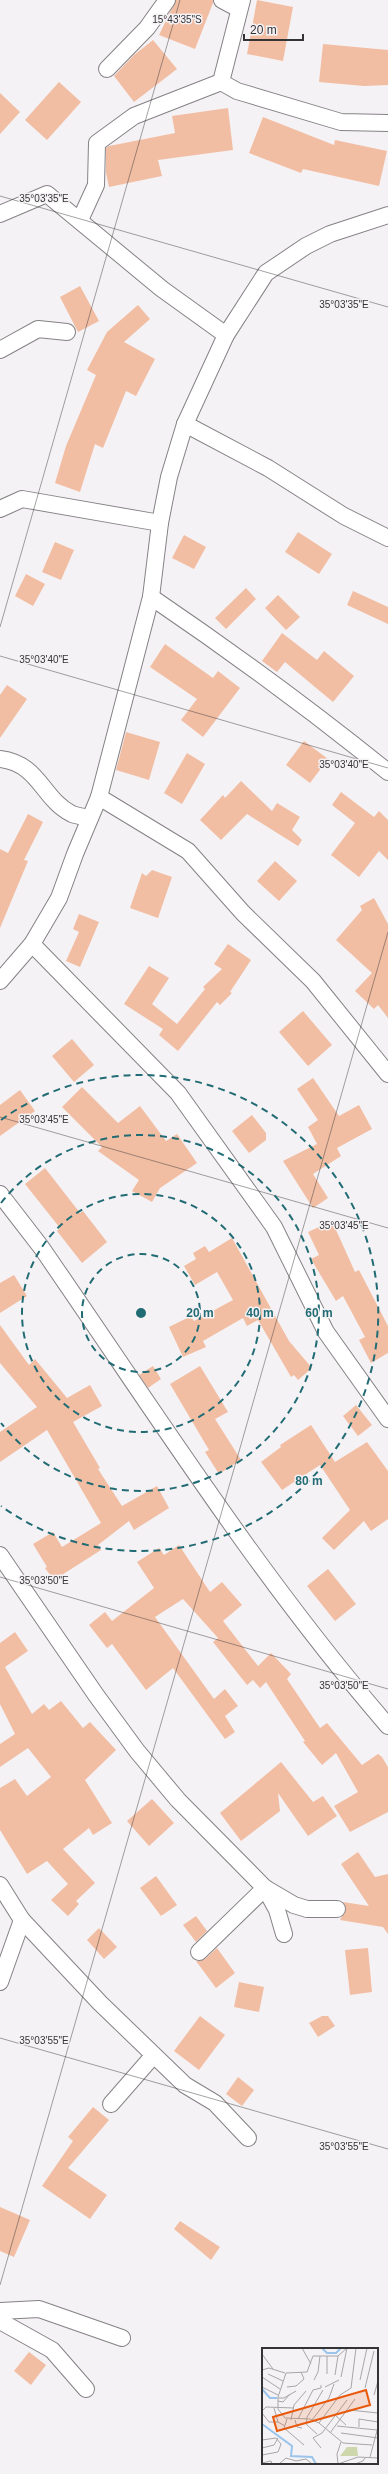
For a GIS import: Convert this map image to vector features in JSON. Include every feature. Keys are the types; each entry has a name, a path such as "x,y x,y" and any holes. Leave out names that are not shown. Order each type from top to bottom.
{"street":[{"path":"107,69 147,28 167,0"},
{"path":"221,82 240,5 222,0"},
{"path":"221,82 237,91 341,122 388,122"},
{"path":"80,220 96,185 97,143 134,116 221,82"},
{"path":"0,214 47,194 162,289 226,334"},
{"path":"0,981 32,944 60,898 99,797 151,597 160,523 169,478 185,424 226,334 266,273 306,246 330,234 388,215"},
{"path":"0,350 38,329 67,332"},
{"path":"185,424 268,468 344,516 388,538"},
{"path":"0,509 22,499 160,523"},
{"path":"151,597 221,645 335,729 388,772"},
{"path":"0,759 25,766 59,804 72,814 90,818"},
{"path":"99,797 188,851 243,913 313,981 388,1074"},
{"path":"32,944 178,1093 274,1227 326,1332 388,1419"},
{"path":"0,1194 41,1247 286,1601 336,1666 388,1726"},
{"path":"0,1555 96,1695 137,1750 178,1800 265,1888 294,1905 307,1909 337,1909"},
{"path":"0,1885 22,1920 100,2003 184,2085 215,2103 248,2138"},
{"path":"265,1888 277,1910 284,1934"},
{"path":"199,1952 265,1888"},
{"path":"0,1982 22,1920"},
{"path":"111,2104 153,2056"},
{"path":"0,2311 39,2309 122,2338"},
{"path":"0,2321 52,2350 86,2389"}],"building":[{"path":"176,0 213,0 195,49 159,35"},
{"path":"257,0 293,7 283,61 247,54"},
{"path":"153,40 177,69 134,102 114,76 134,55"},
{"path":"323,44 388,50 388,85 364,86 319,82"},
{"path":"59,82 81,102 47,140 25,120"},
{"path":"0,93 20,112 0,134"},
{"path":"228,108 233,150 158,160 162,176 109,187 106,173 106,148 109,146 175,133 172,116"},
{"path":"263,117 334,145 335,140 387,151 379,186 303,169 301,173 249,153"},
{"path":"80,286 99,321 78,332 60,297"},
{"path":"138,305 150,319 124,342 155,359 136,396 126,391 103,448 95,444 80,492 55,483 66,446 96,375 87,370 107,332"},
{"path":"298,532 332,554 319,574 285,552"},
{"path":"184,535 206,547 194,569 172,558"},
{"path":"55,542 74,550 61,580 42,572"},
{"path":"26,574 45,584 33,606 15,596"},
{"path":"246,588 256,599 226,629 215,618"},
{"path":"353,591 388,607 388,624 347,605"},
{"path":"278,595 300,617 286,630 265,608"},
{"path":"282,633 317,660 324,651 354,676 333,702 285,662 277,672 262,661"},
{"path":"165,644 213,678 218,671 240,688 203,737 181,720 197,699 150,667"},
{"path":"7,685 27,699 0,738 0,695"},
{"path":"126,732 160,742 149,780 116,770"},
{"path":"304,741 328,759 310,783 286,765"},
{"path":"187,753 205,764 182,804 164,793"},
{"path":"241,781 272,811 277,803 300,817 292,830 302,840 298,846 247,814 221,840 200,820 223,795 225,798"},
{"path":"341,792 374,817 379,811 388,820 388,860 379,851 359,877 331,855 355,823 332,805"},
{"path":"28,814 43,822 24,860 28,861 0,928 0,849 8,853"},
{"path":"275,861 297,881 279,901 257,881"},
{"path":"152,870 172,877 158,918 130,908 142,873 146,876"},
{"path":"374,898 388,924 388,1018 378,1005 374,1009 355,991 372,973 336,940 362,910 360,906"},
{"path":"79,914 99,922 80,967 66,961 79,932 73,929"},
{"path":"228,944 251,960 230,992 232,993 220,1005 217,1002 178,1051 159,1035 163,1029 124,1004 149,966 169,978 152,1004 177,1024 205,989 203,987 222,969 214,964"},
{"path":"303,1011 332,1045 308,1066 279,1032"},
{"path":"72,1039 94,1065 74,1082 52,1056"},
{"path":"313,1078 339,1116 359,1105 372,1129 337,1148 341,1156 313,1174 328,1198 313,1208 283,1161 317,1144 308,1127 318,1120 297,1089"},
{"path":"82,1087 118,1123 140,1106 166,1141 177,1134 197,1163 160,1188 152,1202 132,1191 139,1180 98,1151 102,1147 62,1107"},
{"path":"20,1090 35,1111 0,1136 0,1105"},
{"path":"252,1115 266,1133 266,1140 249,1153 232,1131"},
{"path":"45,1168 80,1213 83,1211 107,1242 82,1263 57,1231 60,1228 25,1184"},
{"path":"332,1221 355,1272 359,1270 388,1326 388,1353 371,1363 359,1340 365,1337 343,1296 336,1301 311,1259 319,1255 308,1232"},
{"path":"232,1238 289,1341 312,1368 298,1380 294,1375 291,1377 258,1320 247,1326 243,1318 203,1341 206,1347 183,1357 169,1327 191,1316 194,1321 233,1300 217,1272 195,1285 184,1266 196,1259 193,1253 205,1246 209,1252"},
{"path":"14,1275 27,1296 0,1313 0,1283"},
{"path":"0,1325 29,1365 35,1359 67,1398 90,1385 102,1406 73,1422 100,1468 98,1469 122,1506 157,1486 169,1508 134,1530 129,1521 98,1545 101,1550 54,1580 45,1568 47,1567 33,1544 53,1532 62,1547 101,1523 47,1430 0,1462 0,1432 37,1407 0,1363"},
{"path":"153,1366 161,1379 148,1388 139,1375"},
{"path":"200,1366 228,1412 215,1419 241,1460 219,1474 205,1452 209,1450 170,1384"},
{"path":"356,1405 372,1425 358,1436 343,1416"},
{"path":"311,1425 335,1462 367,1442 388,1471 388,1519 371,1531 364,1521 334,1550 322,1538 350,1510 320,1465 282,1490 261,1462 281,1447 280,1445"},
{"path":"179,1545 210,1592 222,1582 242,1605 223,1621 258,1666 271,1653 291,1674 287,1679 320,1728 327,1723 362,1765 378,1754 382,1757 388,1767 388,1812 350,1832 334,1806 358,1792 336,1753 322,1765 303,1742 305,1741 266,1682 260,1688 253,1680 247,1685 213,1642 218,1638 183,1599 155,1617 214,1699 225,1689 238,1706 225,1716 235,1732 225,1739 173,1668 146,1690 112,1644 107,1648 89,1625 105,1612 112,1621 154,1588 137,1562 159,1548 164,1555"},
{"path":"328,1569 356,1604 335,1621 307,1586"},
{"path":"15,1632 28,1651 5,1667 32,1714 44,1704 49,1710 61,1701 83,1728 90,1722 116,1750 85,1780 112,1823 93,1835 89,1828 63,1849 95,1883 76,1901 79,1904 68,1916 51,1900 68,1884 47,1861 27,1874 0,1830 0,1788 15,1779 27,1796 51,1777 28,1748 0,1767 0,1744 15,1734 0,1704 0,1643"},
{"path":"281,1762 313,1802 323,1796 337,1816 308,1836 278,1793 280,1811 241,1841 220,1813"},
{"path":"152,1799 174,1823 149,1846 127,1821"},
{"path":"358,1852 375,1877 388,1874 388,1934 383,1927 340,1920 346,1909 343,1902 369,1906 341,1864"},
{"path":"156,1876 177,1905 161,1916 140,1888"},
{"path":"196,1916 207,1931 196,1942 183,1925"},
{"path":"99,1928 117,1947 104,1959 87,1940"},
{"path":"217,1948 235,1973 216,1988 196,1961 205,1959"},
{"path":"368,1948 372,1992 350,1995 345,1950"},
{"path":"239,1982 264,1987 259,2012 234,2007"},
{"path":"200,2016 225,2035 199,2070 174,2051"},
{"path":"322,2016 328,2016 335,2026 318,2037 309,2023"},
{"path":"238,2077 254,2090 242,2106 226,2094"},
{"path":"93,2107 109,2120 68,2168 107,2195 90,2219 42,2186 73,2141 68,2137"},
{"path":"0,2207 30,2220 14,2257 0,2251"},
{"path":"180,2221 220,2247 211,2260 174,2229"},
{"path":"29,2352 46,2365 31,2385 14,2371"}]}
